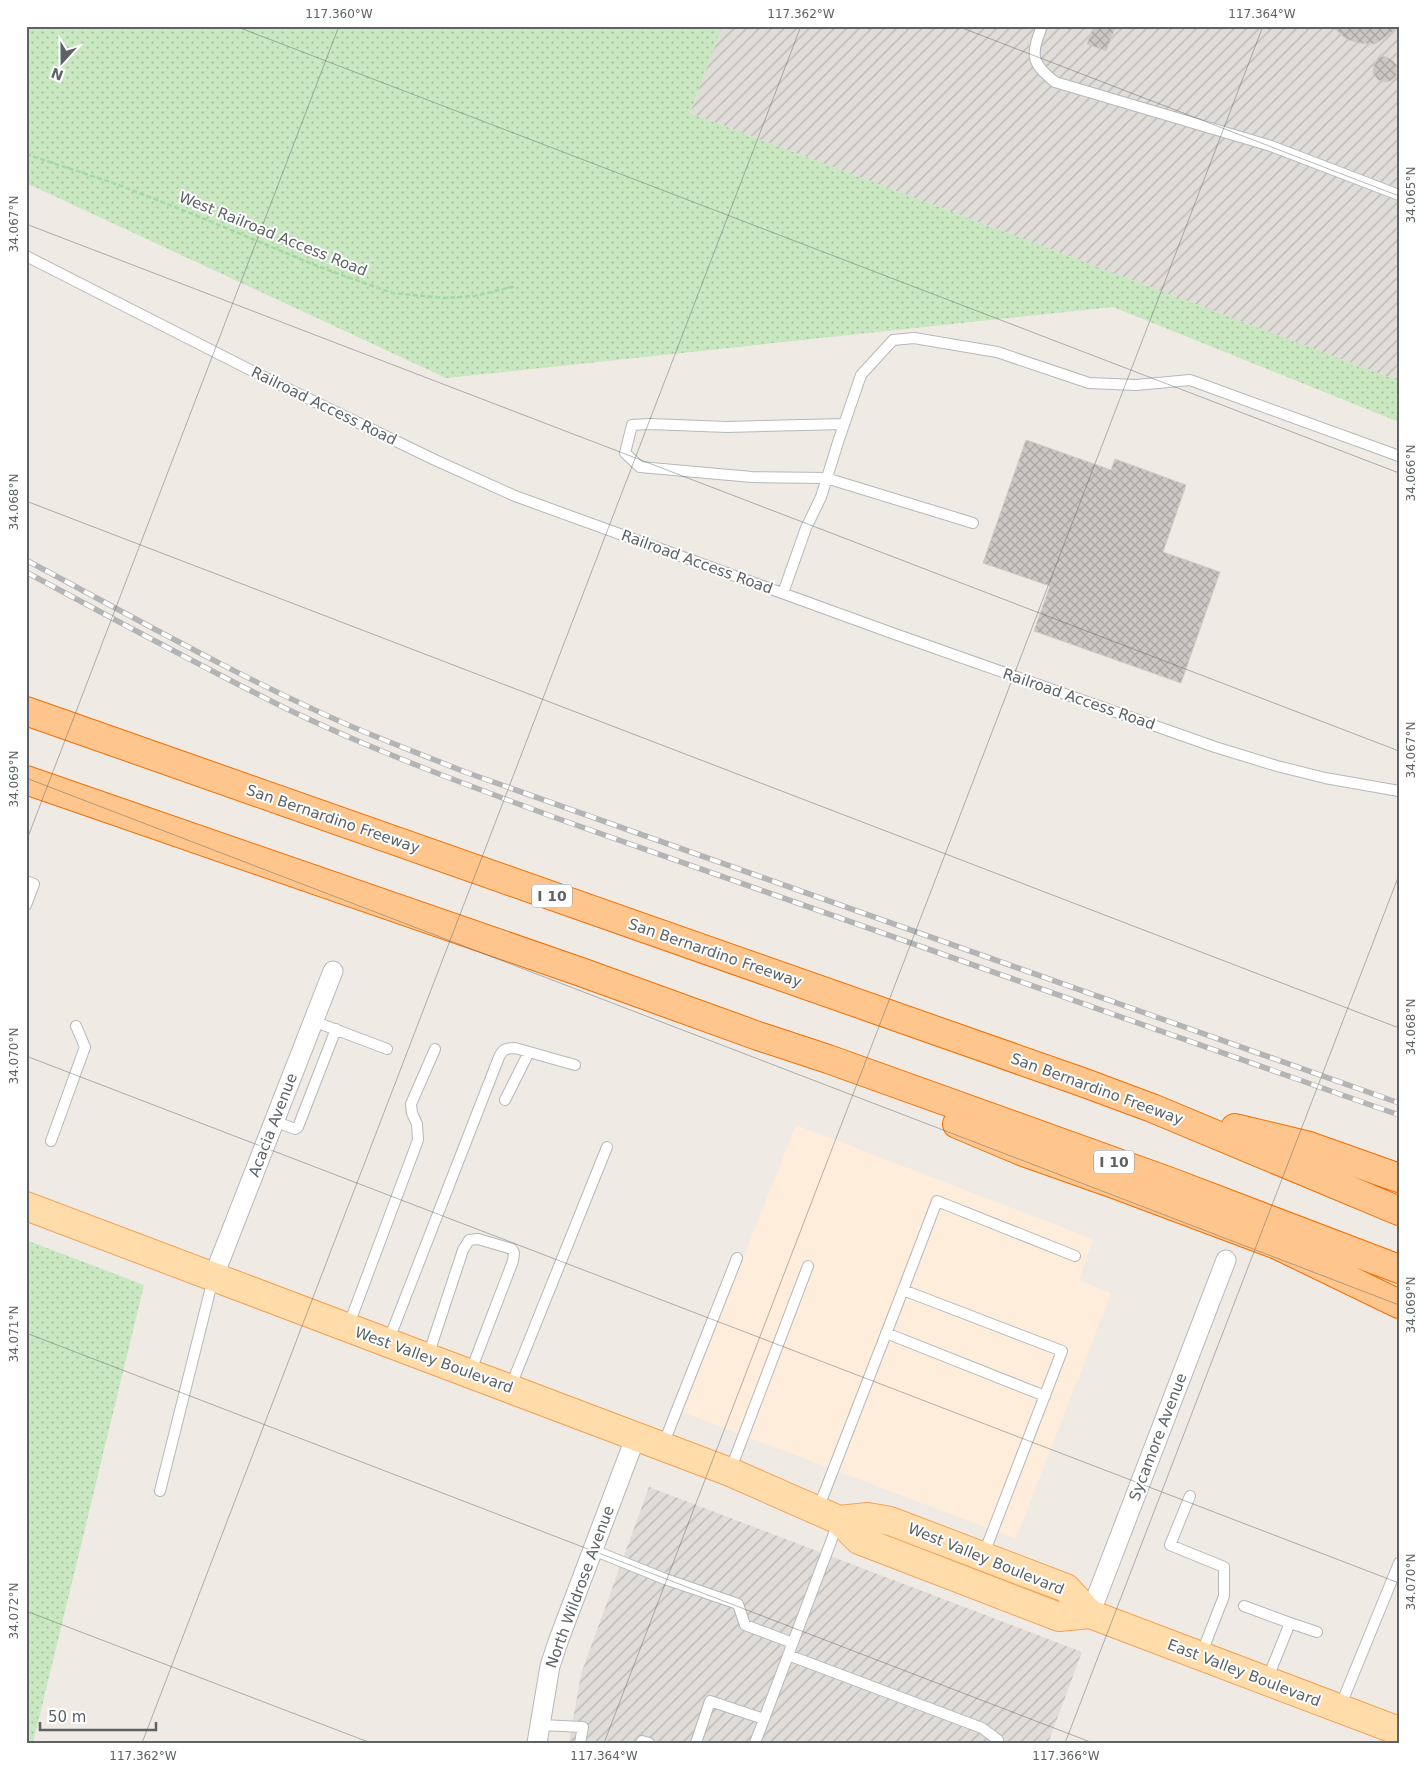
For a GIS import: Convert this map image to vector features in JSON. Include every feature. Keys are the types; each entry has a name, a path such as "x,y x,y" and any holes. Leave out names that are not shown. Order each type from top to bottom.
{"highway":[{"name":"San Bernardino Freeway","path":"26,711 1082,1082 1152,1108 1399,1211"},
{"name":"I 10","path":"26,780 828,1059 1168,1181 1399,1269"},
{"path":"828,1059 944,1118 1021,1151 1277,1245 1399,1304"},
{"path":"1152,1108 1306,1146 1399,1178"}],"main road":[{"name":"West Valley Boulevard","path":"26,1206 730,1472 828,1515 860,1540 1060,1617 1090,1614"},
{"name":"West Valley Boulevard","path":"828,1515 868,1517 890,1521 1066,1588 1090,1614"},
{"name":"East Valley Boulevard","path":"1090,1614 1399,1731"}],"street":[{"name":"Acacia Avenue","path":"213,1278 333,971"},
{"name":"Sycamore Avenue","path":"1090,1614 1226,1260"},
{"name":"North Wildrose Avenue","path":"539,1734 550,1666 636,1436"}],"lane":[{"path":"1042,26 1035,45 1036,64 1042,72 1055,82 1271,146 1399,195"},
{"name":"Railroad Access Road","path":"26,256 272,381 506,492 1215,747 1325,778 1399,791"},
{"path":"783,593 802,538 821,497 861,375 893,340 914,338 997,352 1089,383 1136,385 1190,380 1399,456"},
{"path":"844,424 727,427 632,425 625,453 640,467 752,477 826,478 972,523"},
{"path":"26,881 34,884 26,905"},
{"path":"313,1021 387,1049"},
{"path":"51,1141 86,1047 76,1026"},
{"path":"274,1121 294,1129 298,1127 336,1029"},
{"path":"388,1343 499,1056 507,1048 515,1048 575,1065"},
{"path":"347,1328 418,1140 417,1124 412,1113 412,1104 435,1049"},
{"path":"505,1100 529,1052"},
{"path":"510,1389 607,1147"},
{"path":"755,1743 793,1643 828,1515 886,1333 937,1201 1075,1256"},
{"path":"428,1358 463,1250 469,1240 478,1239 512,1249 514,1253 513,1261 470,1374"},
{"path":"663,1446 737,1258"},
{"path":"730,1472 808,1266"},
{"path":"160,1491 213,1278"},
{"path":"903,1290 1062,1351 982,1556"},
{"path":"886,1333 1045,1396"},
{"path":"1190,1496 1170,1545 1224,1567 1224,1596 1201,1656"},
{"path":"593,1550 665,1579 738,1604 745,1625 793,1643"},
{"path":"1340,1708 1399,1564"},
{"path":"1244,1606 1317,1632"},
{"path":"1266,1681 1290,1622"},
{"path":"788,1655 982,1728 1000,1742"},
{"path":"696,1743 710,1701 764,1719"},
{"path":"539,1734 583,1727 580,1743"},
{"path":"641,1743 642,1741 649,1743"}],"path":[{"name":"West Railroad Access Road","path":"26,154 119,186 195,215 317,266 392,293 445,298 475,296 516,286"}],"shaded area":[{"path":"722,26 1399,26 1399,381 690,113"},
{"path":"796,1125 1093,1239 1079,1280 1111,1293 1016,1539 682,1412"},
{"path":"649,1487 1082,1652 1048,1743 569,1743 581,1674"}],"green space":[{"path":"26,26 722,26 690,113 1399,381 1399,422 1113,307 446,378 26,183"},
{"path":"26,1240 144,1285 33,1743 26,1743"}],"building":[{"path":"1094,26 1116,26 1106,51 1087,44"},
{"path":"1332,26 1399,26 1399,28 1375,44 1358,43 1346,39"},
{"path":"1380,55 1391,59 1397,65 1396,77 1390,81 1378,80 1373,73 1374,65"},
{"path":"1026,440 1111,470 1115,459 1186,485 1163,552 1220,572 1181,683 1034,631 1050,586 983,563"}],"railway":[{"path":"26,560 271,689 355,728 465,772 1399,1103"},
{"path":"26,572 285,708 352,739 421,767 559,819 1399,1115"}]}
